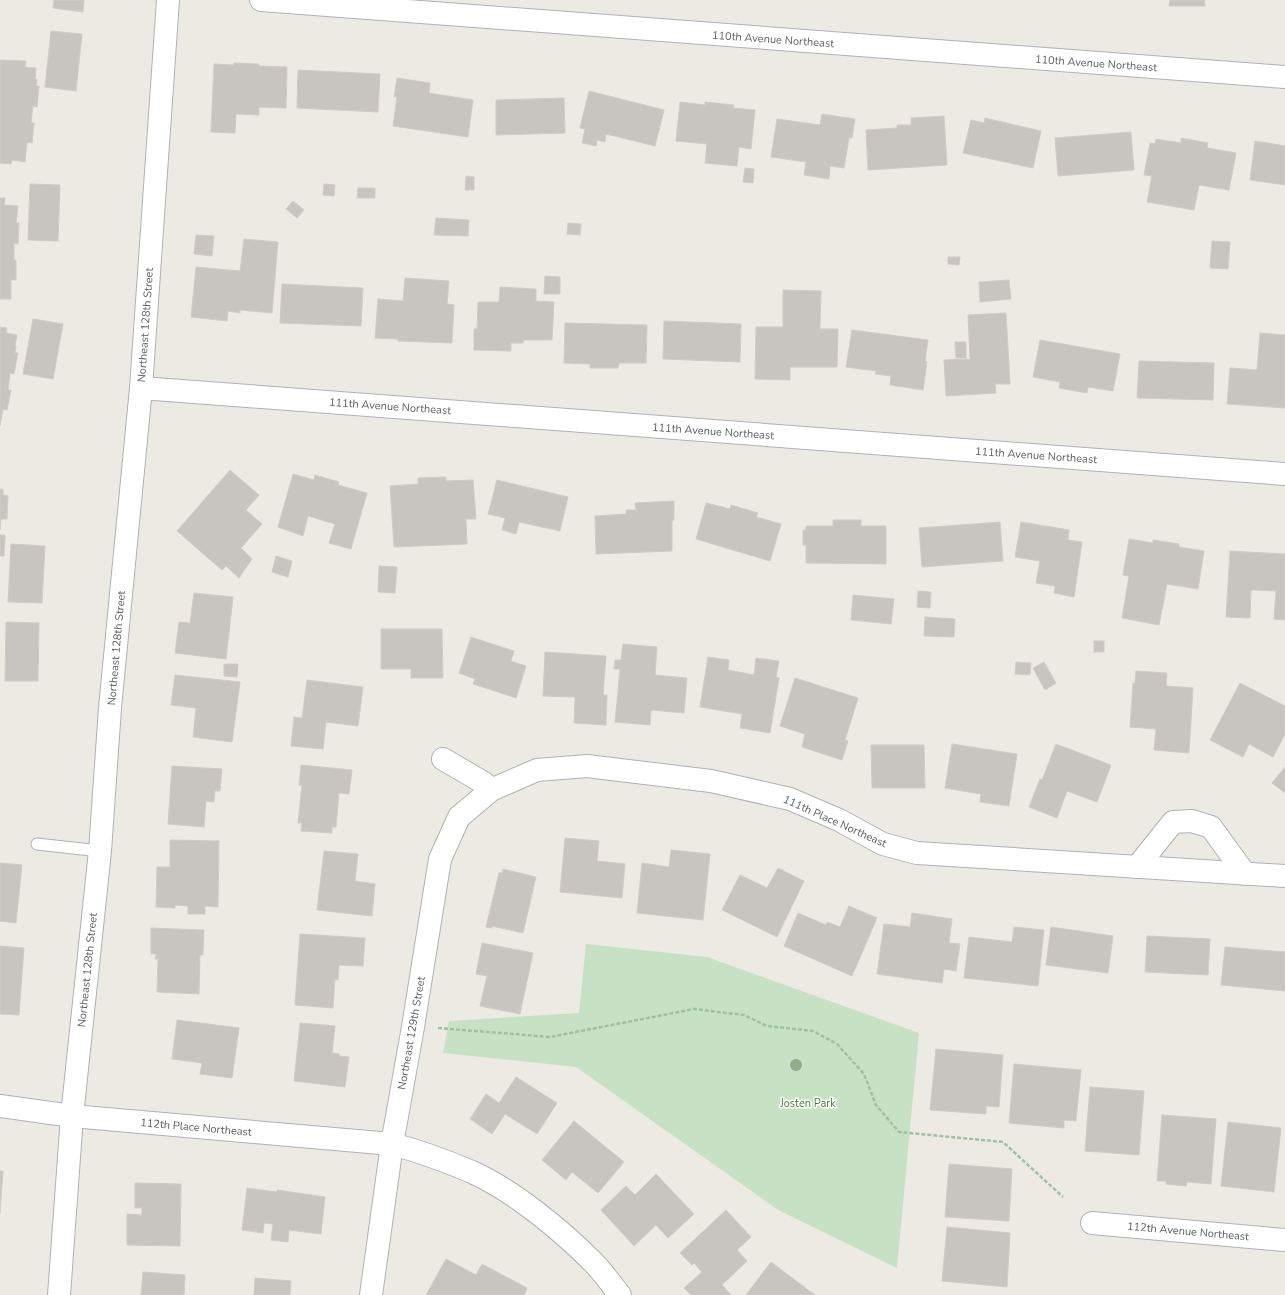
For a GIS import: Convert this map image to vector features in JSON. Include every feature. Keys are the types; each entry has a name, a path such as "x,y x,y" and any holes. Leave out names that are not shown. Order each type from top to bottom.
{"street":[{"name":"Northeast 128th Street","path":"59,1295 72,1116 100,850 110,708 141,388 168,0"},
{"name":"110th Avenue Northeast","path":"261,0 1285,77"},
{"name":"111th Avenue Northeast","path":"141,388 1285,474"},
{"path":"443,759 484,783 491,790"},
{"name":"111th Place Northeast","path":"491,790 537,770 587,766 711,781 790,799 839,820 883,844 917,853 1285,876"},
{"name":"Northeast 129th Street","path":"371,1295 392,1144 413,1027 440,859 459,817 491,790"},
{"path":"1137,867 1173,822 1192,821 1211,827 1245,874"},
{"name":"112th Place Northeast","path":"0,1106 72,1116 392,1144 423,1152 473,1173 515,1197 556,1229 594,1263 620,1295"},
{"name":"112th Avenue Northeast","path":"1092,1223 1285,1240"}],"lane":[{"path":"37,844 100,850"}],"path":[{"path":"413,1027 550,1037 694,1009 744,1015 767,1026 813,1030 837,1044 864,1074 876,1105 899,1132 1004,1142 1063,1197"}],"green space":[{"name":"Josten Park","path":"586,944 707,957 919,1033 897,1268 778,1210 576,1067 443,1053 449,1021 579,1013"}],"building":[{"path":"54,0 84,0 83,12 53,8"},
{"path":"1170,0 1204,0 1205,6 1169,6"},
{"path":"51,31 82,34 76,91 45,87"},
{"path":"0,60 26,61 25,67 36,68 36,86 39,86 37,107 33,106 31,123 34,123 32,143 27,142 25,162 12,160 11,164 0,163"},
{"path":"234,63 287,67 286,108 259,107 259,115 236,114 235,133 211,132 214,64 234,65"},
{"path":"298,70 380,74 378,112 297,108"},
{"path":"397,78 430,83 429,93 473,100 468,137 393,126 397,97 394,97"},
{"path":"589,91 664,110 655,146 606,134 605,142 597,140 596,146 582,143 585,129 580,128"},
{"path":"564,98 565,133 496,135 496,100"},
{"path":"680,102 705,105 705,102 734,105 733,108 755,110 751,149 739,147 737,166 705,163 707,144 676,141"},
{"path":"822,114 855,119 852,138 849,138 844,168 830,166 829,179 804,175 806,162 771,157 777,119 820,125"},
{"path":"944,116 947,165 868,170 866,130 897,128 897,125 911,125 911,118"},
{"path":"985,118 1041,131 1033,168 963,153 971,120 984,123"},
{"path":"1131,132 1134,170 1058,176 1055,138"},
{"path":"1181,138 1208,143 1207,148 1236,153 1229,190 1199,185 1194,210 1147,202 1152,176 1144,175 1150,143 1155,144 1156,139 1181,143"},
{"path":"1255,141 1285,146 1285,185 1250,180"},
{"path":"745,168 754,169 753,183 743,182"},
{"path":"466,176 474,177 474,190 465,190"},
{"path":"30,184 60,185 58,241 28,240"},
{"path":"324,184 335,185 334,196 323,195"},
{"path":"358,188 375,188 375,198 357,198"},
{"path":"0,198 5,198 4,205 18,206 16,223 19,223 18,244 14,243 16,280 11,280 11,299 0,299"},
{"path":"293,201 304,210 297,218 286,209"},
{"path":"436,218 469,220 468,236 434,235"},
{"path":"568,223 581,224 580,235 567,234"},
{"path":"196,235 214,236 212,256 194,254"},
{"path":"244,239 278,242 272,313 240,310 240,313 228,311 227,321 191,317 196,267 240,271"},
{"path":"1212,241 1230,242 1228,269 1210,268"},
{"path":"948,257 960,257 959,265 948,264"},
{"path":"545,276 560,277 560,294 544,294"},
{"path":"405,278 449,281 447,304 454,305 452,343 398,341 398,339 375,338 378,299 403,301"},
{"path":"1009,280 1011,299 980,302 979,282"},
{"path":"282,284 363,288 361,326 280,323"},
{"path":"500,287 536,289 536,301 554,302 552,340 524,340 523,343 511,343 511,351 474,350 474,329 477,329 478,302 499,302"},
{"path":"783,290 821,291 820,329 838,329 837,367 790,367 790,380 755,379 756,327 783,327"},
{"path":"1006,313 1010,384 995,384 996,393 946,396 944,360 970,359 968,315"},
{"path":"33,319 63,324 53,379 23,374"},
{"path":"664,321 741,324 740,362 663,359"},
{"path":"565,323 647,325 646,363 619,363 618,368 590,368 590,364 564,363"},
{"path":"0,327 7,328 6,333 17,335 15,353 18,353 14,374 10,373 8,390 11,390 7,410 3,409 0,426"},
{"path":"852,330 928,340 923,390 890,385 891,376 875,374 876,371 846,367"},
{"path":"1260,333 1285,335 1285,408 1227,404 1230,368 1257,370"},
{"path":"1040,340 1120,354 1113,391 1088,387 1087,393 1059,388 1060,382 1033,377"},
{"path":"955,342 966,342 966,358 956,358"},
{"path":"1139,361 1214,363 1213,400 1137,398"},
{"path":"230,470 259,495 246,510 262,524 241,548 252,559 239,578 226,566 222,570 177,531"},
{"path":"293,474 314,480 315,475 339,482 338,485 367,493 351,549 329,543 335,524 308,516 303,536 278,527"},
{"path":"446,477 446,481 473,480 476,519 466,519 467,544 394,547 390,486 418,484 418,478"},
{"path":"497,480 568,497 560,531 519,522 516,534 502,530 505,518 488,514"},
{"path":"0,489 3,489 3,495 8,496 7,519 1,519 0,530"},
{"path":"674,501 674,520 672,520 672,551 596,554 595,516 626,514 626,510 636,510 635,503"},
{"path":"706,503 730,509 731,505 758,513 756,517 781,524 770,561 696,539"},
{"path":"833,520 861,520 861,526 886,526 886,564 806,563 806,545 803,545 803,530 806,530 806,526 833,526"},
{"path":"1000,522 1003,561 922,567 919,528"},
{"path":"1021,522 1069,530 1068,540 1082,542 1074,597 1054,593 1055,586 1036,583 1040,561 1015,557"},
{"path":"0,535 5,535 4,556 0,556"},
{"path":"1129,539 1153,543 1153,540 1179,544 1179,547 1204,551 1198,589 1167,584 1159,625 1122,618 1129,576 1123,575"},
{"path":"11,544 45,546 42,603 8,602"},
{"path":"1230,551 1285,554 1285,620 1274,619 1276,591 1251,590 1250,618 1226,617"},
{"path":"276,556 292,561 288,577 272,572"},
{"path":"379,566 397,567 395,593 378,592"},
{"path":"918,591 931,592 930,608 917,607"},
{"path":"194,593 233,597 226,659 175,653 179,622 190,623"},
{"path":"853,595 894,599 891,624 851,620"},
{"path":"925,617 955,619 954,637 924,636"},
{"path":"6,622 39,623 38,681 5,681"},
{"path":"381,629 442,629 443,678 411,678 411,669 381,669"},
{"path":"471,637 514,651 511,661 526,666 516,698 473,684 475,679 459,673"},
{"path":"1094,641 1104,641 1104,652 1094,652"},
{"path":"623,644 657,647 655,675 687,678 684,713 651,710 650,725 615,722 620,669 614,669 615,660 621,660"},
{"path":"545,652 606,656 603,695 607,695 606,725 574,723 575,697 543,696"},
{"path":"708,657 729,660 728,670 754,675 756,658 779,661 776,677 779,678 770,733 740,728 742,714 700,707"},
{"path":"1016,662 1031,663 1030,675 1015,674"},
{"path":"1044,662 1056,683 1045,690 1033,668"},
{"path":"224,664 238,664 237,677 224,676"},
{"path":"1136,671 1167,673 1166,686 1193,688 1189,753 1154,750 1156,729 1130,727 1133,683 1135,683"},
{"path":"175,675 240,682 232,742 193,737 196,708 171,705"},
{"path":"795,678 858,698 845,740 848,741 842,760 802,747 805,734 780,726"},
{"path":"307,680 363,687 358,726 326,722 323,749 291,746 294,717 302,718"},
{"path":"1240,683 1285,706 1285,734 1273,757 1249,744 1243,757 1210,740"},
{"path":"952,744 1017,754 1009,806 980,802 981,794 945,788"},
{"path":"1056,744 1111,765 1097,802 1067,791 1057,818 1029,807 1040,779 1042,780"},
{"path":"871,745 924,745 925,788 872,788"},
{"path":"301,765 352,770 349,794 339,793 336,827 332,827 332,833 301,831 302,823 298,823 302,785 299,785"},
{"path":"172,766 222,769 220,791 215,791 214,802 206,801 204,827 168,824"},
{"path":"1285,767 1285,793 1272,783"},
{"path":"565,838 599,841 597,861 625,864 622,898 560,892"},
{"path":"170,840 219,841 218,907 205,906 205,914 188,914 188,906 175,905 175,908 156,907 157,867 170,867"},
{"path":"671,850 710,854 703,920 637,913 642,863 669,867"},
{"path":"324,851 358,854 355,881 375,884 372,916 317,910"},
{"path":"0,863 22,865 16,923 0,921"},
{"path":"778,868 804,881 777,937 722,910 740,875 767,888"},
{"path":"503,869 536,877 523,933 492,926 492,928 486,927 499,873 502,873"},
{"path":"849,906 877,918 852,976 784,946 798,913 826,925 827,922 840,927"},
{"path":"912,913 952,919 949,943 960,944 956,971 944,969 942,983 877,974 884,924 910,927"},
{"path":"1014,927 1044,930 1038,986 964,978 969,937 1012,942"},
{"path":"1051,927 1113,936 1108,973 1046,965"},
{"path":"151,928 204,930 203,955 200,955 199,994 157,992 158,959 155,959 156,954 151,954"},
{"path":"300,934 365,938 363,966 339,965 338,980 335,979 333,1008 295,1005"},
{"path":"1147,936 1210,939 1208,975 1145,972"},
{"path":"482,943 533,953 520,1014 480,1006 487,976 476,974"},
{"path":"0,946 24,948 19,1015 0,1014"},
{"path":"1225,947 1285,952 1285,991 1221,985"},
{"path":"177,1020 239,1028 232,1078 200,1074 202,1063 172,1059"},
{"path":"300,1023 335,1026 332,1053 339,1054 339,1056 349,1057 345,1087 294,1081"},
{"path":"936,1049 1003,1055 999,1107 986,1106 986,1114 930,1110"},
{"path":"1014,1064 1081,1070 1076,1121 1064,1120 1064,1128 1009,1123"},
{"path":"516,1077 557,1103 537,1134 505,1114 492,1134 470,1119 486,1094 499,1103"},
{"path":"1090,1087 1144,1091 1139,1155 1085,1151"},
{"path":"1162,1115 1216,1119 1211,1184 1187,1182 1186,1186 1166,1184 1166,1181 1157,1181"},
{"path":"574,1121 624,1162 598,1193 572,1172 566,1180 542,1160"},
{"path":"1228,1122 1281,1128 1274,1192 1221,1186"},
{"path":"949,1164 1012,1169 1009,1221 945,1217"},
{"path":"0,1171 3,1171 0,1213"},
{"path":"656,1174 694,1214 668,1238 656,1225 634,1246 601,1210 626,1186 635,1195"},
{"path":"135,1183 181,1184 180,1246 127,1245 127,1214 142,1215 142,1208 135,1208"},
{"path":"247,1188 277,1192 277,1190 325,1197 321,1234 289,1230 288,1242 271,1240 273,1224 264,1223 263,1233 242,1230"},
{"path":"726,1210 751,1237 737,1250 747,1261 722,1285 731,1295 691,1295 684,1288 702,1272 694,1263 692,1265 680,1253"},
{"path":"947,1227 1010,1233 1007,1287 942,1281"},
{"path":"446,1259 476,1275 482,1264 527,1288 524,1295 426,1295"},
{"path":"771,1262 815,1295 746,1295"},
{"path":"143,1272 185,1275 184,1295 141,1295"},
{"path":"255,1278 291,1281 290,1295 254,1295"}]}
